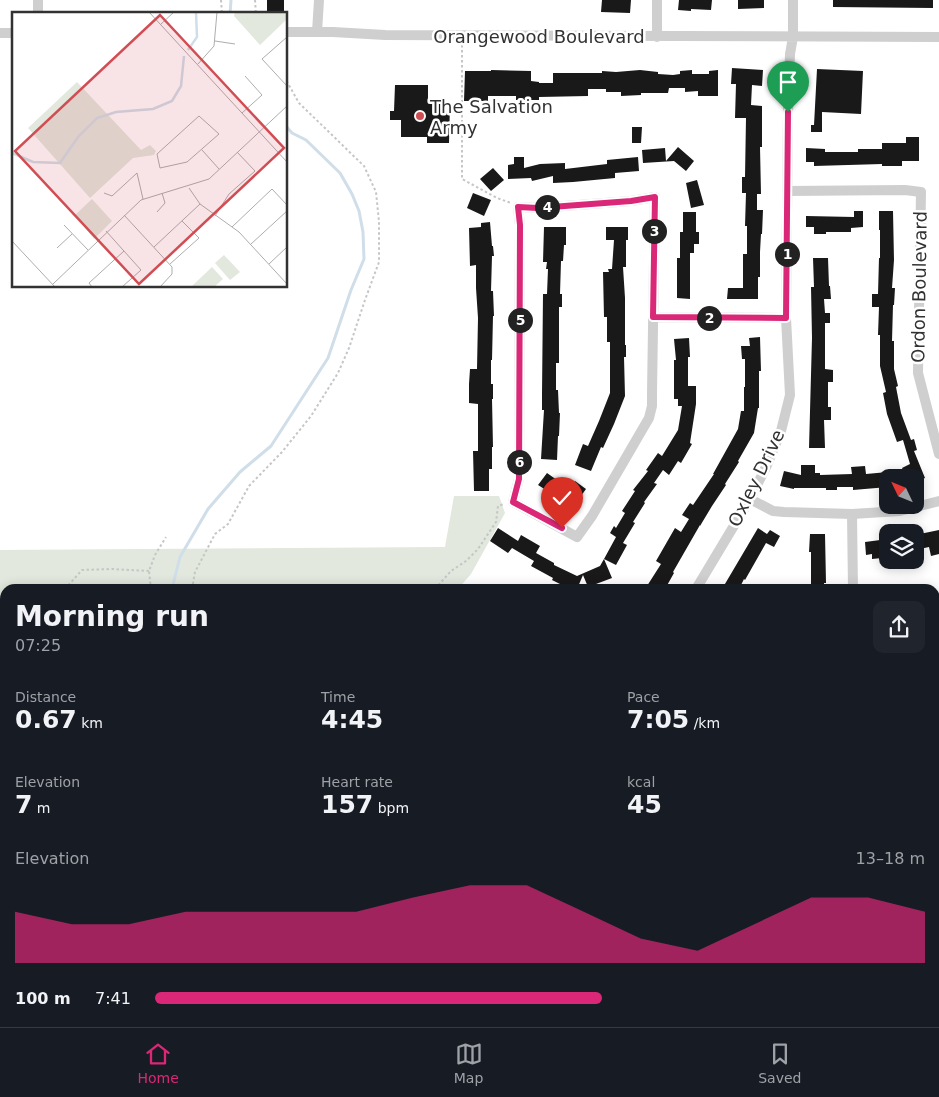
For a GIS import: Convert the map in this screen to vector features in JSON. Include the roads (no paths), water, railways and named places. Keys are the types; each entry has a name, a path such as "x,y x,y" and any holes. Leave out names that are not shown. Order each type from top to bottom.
{"street":[{"path":"317,32 318,0"},
{"path":"657,0 657,37"},
{"name":"Oxley Drive","path":"699,584 750,499 767,465 781,431 790,395 786,318 790,63 793,37 792,0"},
{"name":"Orangewood Boulevard","path":"288,32 385,36 939,37"},
{"name":"Ordon Boulevard","path":"787,191 905,190 921,192 918,373 939,454"},
{"path":"655,197 653,317 652,406 649,418 592,516 577,537 513,502 519,479 520,225 518,207 566,206 631,201 655,197"},
{"path":"653,317 786,318"},
{"path":"750,499 773,511 852,514 900,511 939,501"},
{"path":"852,514 852,584"}],"waterway":[{"path":"230,12 231,0"},
{"path":"173,584 180,557 208,509 240,472 271,446 328,358 351,290 364,259 363,232 359,211 340,173 306,140 292,133 288,128"}],"place":[{"name":"The Salvation Army","path":"420,116"}]}
